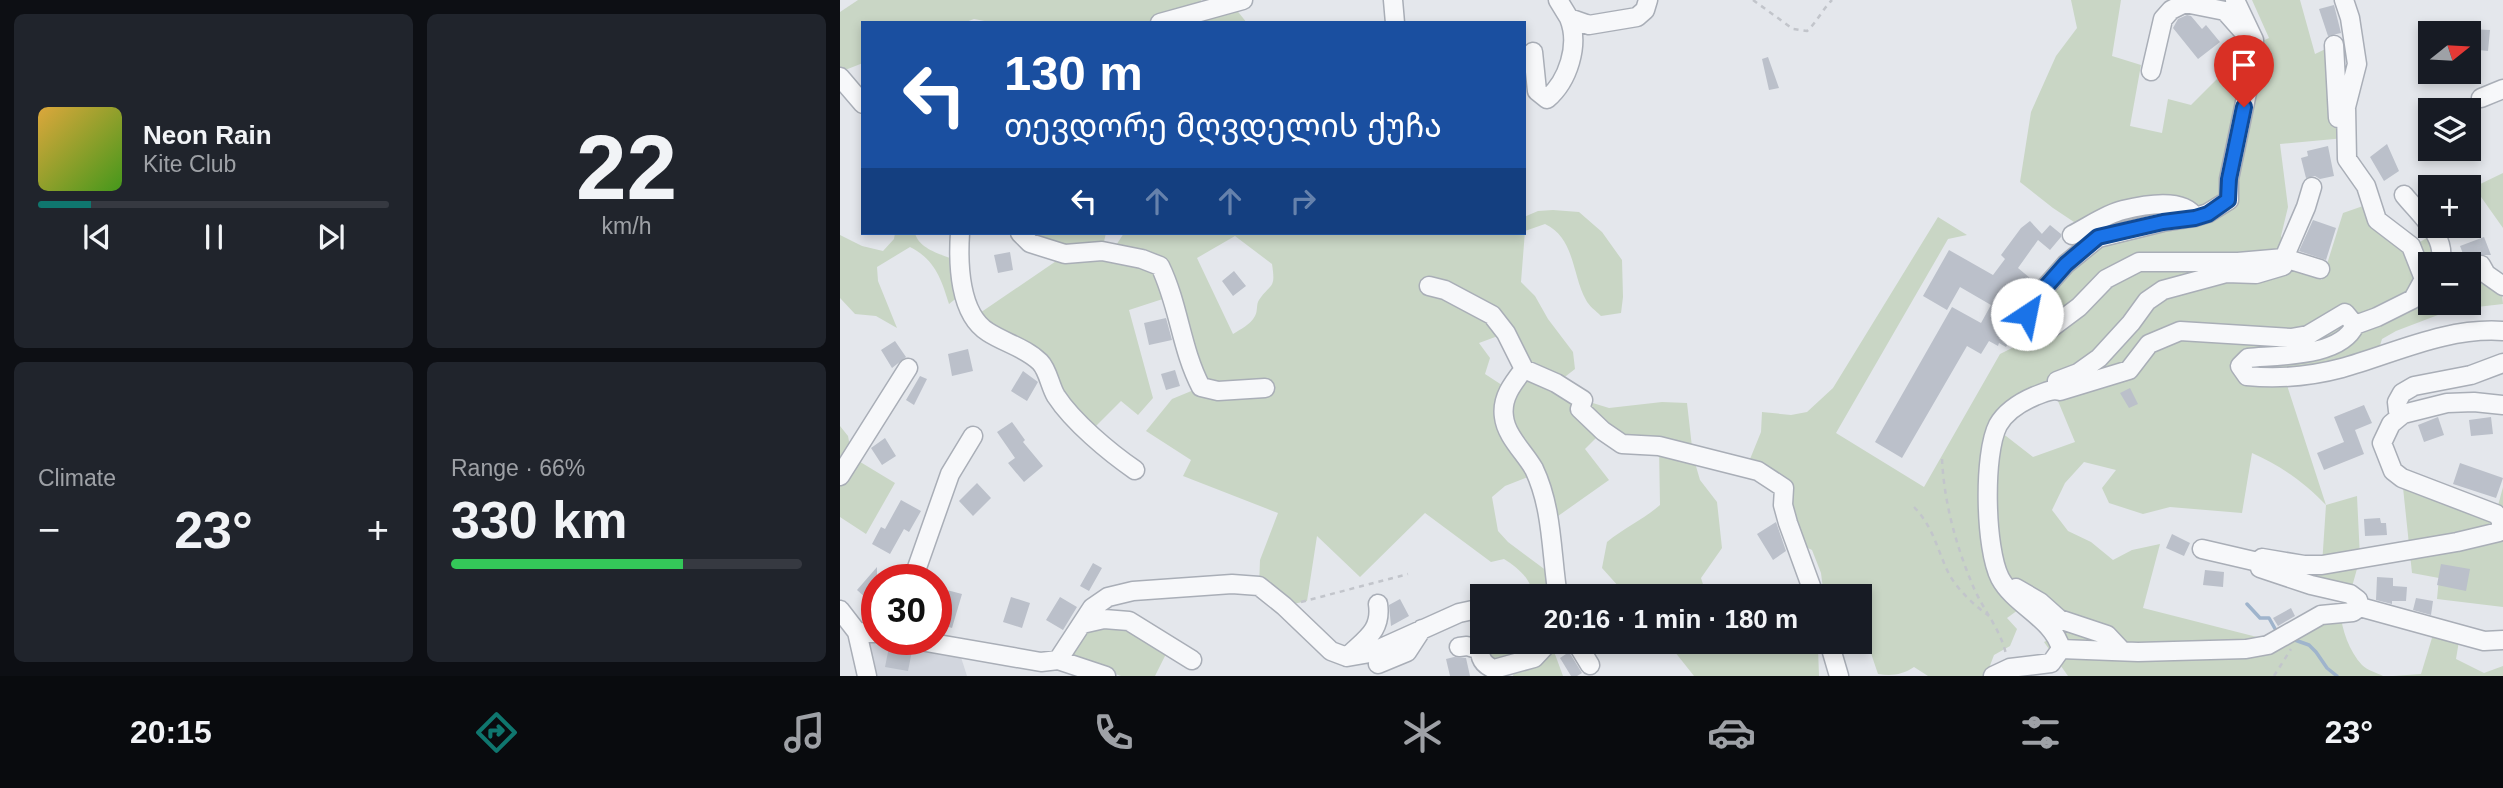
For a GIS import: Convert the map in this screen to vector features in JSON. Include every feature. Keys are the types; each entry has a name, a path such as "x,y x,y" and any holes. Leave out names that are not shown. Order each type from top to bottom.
{"street":[{"path":"1167,21 1243,0"},
{"path":"1393,0 1395,21"},
{"path":"1533,52 1536,91 1547,99 1558,90 1575,45 1574,31 1558,0"},
{"path":"1569,18 1589,25 1637,17 1645,10 1648,0"},
{"path":"2235,0 2254,40 2254,59 2229,179 2228,200 2208,214 2195,218 2163,222 2098,237 2066,264 2043,290 2029,309 2029,323 2034,329 2051,328 2079,307 2105,279 2139,262 2238,262 2284,258 2320,268"},
{"path":"2344,0 2350,18 2357,64 2346,107 2347,159 2365,186 2377,220 2411,246 2418,264"},
{"path":"2151,71 2163,19 2171,10 2185,3 2225,11 2235,24 2254,40"},
{"path":"2334,45 2336,114 2345,138"},
{"path":"840,77 861,102"},
{"path":"2481,98 2503,89"},
{"path":"2053,389 2054,382 2078,373 2099,358 2131,324 2147,301 2163,289 2226,273 2256,274 2283,266 2312,187"},
{"path":"2404,195 2435,233 2443,252"},
{"path":"2072,235 2120,211 2179,205 2191,210 2195,218"},
{"path":"960,235 958,261 963,293 974,317 985,331 1041,363 1056,396 1110,452 1135,470"},
{"path":"1022,235 1030,243 1065,254 1102,251 1142,259 1160,266 1169,284 1191,368 1202,387 1218,391 1265,388"},
{"path":"2481,265 2486,274 2503,286"},
{"path":"1429,286 1445,290 1492,315 1506,332 1524,369 1556,383 1583,400 1580,409 1586,416 1622,444 1659,446 1758,471 1784,488 1785,514 1810,584"},
{"path":"2418,293 2413,299 2355,325 2346,338 2313,353 2248,358 2240,366 2247,376 2309,375 2341,368 2431,339 2480,329 2503,331"},
{"path":"2062,649 2058,635 2011,595 1998,575 1990,537 1988,487 1989,452 1998,424 2017,404 2053,389 2060,391 2129,370 2149,344 2180,331 2291,338 2308,335 2345,313 2355,325"},
{"path":"2403,414 2398,411 2397,402 2402,393 2414,386 2472,375 2503,363"},
{"path":"840,476 908,368"},
{"path":"1524,369 1508,389 1503,418 1534,470 1551,521 1557,584"},
{"path":"2229,569 2262,558 2322,565 2499,532 2503,521 2496,514 2402,478 2393,471 2382,443 2391,424 2403,414 2446,403 2503,405"},
{"path":"918,564 950,474 973,436"},
{"path":"2202,549 2252,561 2270,572 2350,594 2358,600 2360,607"},
{"path":"1058,660 1092,608 1103,599 1133,591 1232,584 1259,586 1339,654 1370,653 1470,611"},
{"path":"2016,588 2040,602 2059,618 2107,635 2123,651"},
{"path":"1339,654 1374,630 1380,620 1378,604"},
{"path":"2301,613 2321,615 2353,611 2360,607 2484,641 2503,640"},
{"path":"840,610 857,632 867,676"},
{"path":"2062,649 2246,649 2284,641 2321,615"},
{"path":"1082,624 1104,619 1129,621 1192,660"},
{"path":"1378,664 1407,652 1422,629"},
{"path":"857,632 861,632"},
{"path":"952,646 1041,662 1058,660 1106,676"},
{"path":"1459,647 1470,646"},
{"path":"1993,676 2010,668 2051,663 2062,649"},
{"path":"1483,654 1483,661 1493,669 1534,659 1538,654"},
{"path":"1583,654 1590,665"},
{"path":"1833,654 1839,676"}],"path":[{"path":"1753,0 1793,29 1807,31 1817,22 1822,10 1832,0"},
{"path":"1942,459 1944,491 1972,584 2001,635 2010,668"},
{"path":"1914,507 1926,520 1951,576 1966,597 1992,618"},
{"path":"1284,606 1408,573"},
{"path":"2274,676 2284,641"}],"shaded area":[{"path":"952,650 959,651 967,676 870,676 866,655 952,655"}],"green space":[{"path":"858,0 1201,0 1201,11 1231,3 1245,21 861,21 861,64 840,72 840,12"},
{"path":"2071,0 2121,0 2112,56 2141,65 2130,126 2162,133 2168,99 2191,105 2249,47 2269,38 2252,0 2300,0 2315,54 2334,45 2345,138 2280,144 2288,207 2281,236 2291,263 2322,280 2343,213 2363,206 2369,226 2405,251 2427,238 2437,238 2442,252 2418,252 2418,315 2438,315 2382,339 2376,358 2284,376 2326,505 2292,475 2252,453 2242,513 2170,507 2143,514 2109,503 2102,488 2116,470 2084,462 2065,483 2052,510 2068,531 2091,542 2113,560 2132,550 2160,544 2143,608 2257,637 2257,647 2340,611 2344,633 2353,653 2364,667 2383,676 2068,676 2044,642 2052,638 2018,610 2007,618 2017,629 2010,646 1994,655 1986,676 1928,676 1914,667 1897,674 1878,674 1871,654 1872,584 1822,584 1812,550 1794,541 1784,488 1746,469 1761,432 1762,412 1791,415 1807,412 1833,388 1938,217 1967,235 1948,239 1836,433 1924,487 2000,354 2048,330 2027,315 2098,238 2020,182 2031,112 2056,56 2077,28","holes":["2053,389 2075,442 2033,457 1997,429"]},
{"path":"2503,173 2503,228 2481,197 2481,184"},
{"path":"1538,211 1579,212 1602,232 1622,260 1621,313 1601,316 1586,300 1567,248 1555,230 1545,224 1526,231 1526,216"},
{"path":"840,235 862,246 883,251 895,235 916,235 927,248 958,261 963,293 949,304 936,271 926,258 910,247 877,267 878,281 897,328 876,316 855,314 840,298"},
{"path":"1024,235 1106,235 1102,250 1111,253 1123,235 1525,235 1521,282 1535,296 1548,319 1573,352 1575,369 1557,383 1583,400 1609,408 1662,402 1687,403 1693,456 1700,480 1717,502 1722,548 1701,578 1703,584 1616,584 1602,568 1607,542 1660,505 1659,447 1603,431 1585,449 1609,480 1551,521 1533,470 1528,477 1505,486 1492,497 1498,531 1508,542 1555,577 1557,584 1530,584 1504,559 1491,562 1425,513 1360,577 1317,536 1307,601 1284,606 1259,586 1260,560 1278,513 1183,476 1191,460 1146,431 1172,399 1201,387 1172,296 1129,310 1153,398 1138,415 1121,401 1090,432 1041,363 974,317 1065,255","holes":["1235,236 1272,264 1272,285 1258,302 1253,319 1233,334 1197,258","1506,333 1524,369 1508,389 1485,374 1490,358 1479,343"]},
{"path":"2481,279 2501,285 2503,304 2481,307"},
{"path":"840,426 848,436 852,457 895,483 866,534 840,517"},
{"path":"2402,478 2496,513 2503,487 2503,607 2437,599 2439,578 2412,573"},
{"path":"2357,496 2360,558 2350,594 2288,576 2322,565 2326,505"},
{"path":"1104,619 1170,646 1155,676 1121,676 1075,660 1070,644"},
{"path":"2435,628 2460,635 2456,659 2484,673 2503,666 2503,676 2393,676 2421,674"},
{"path":"1488,654 1555,654 1563,676 1513,676 1517,662 1488,662"},
{"path":"1677,654 1818,654 1819,676 1694,676"}],"building":[{"path":"2334,5 2341,33 2328,36 2319,9"},
{"path":"2187,15 2202,29 2206,25 2220,42 2198,59 2173,28 2178,19"},
{"path":"2482,30 2490,30 2488,51 2482,50"},
{"path":"1768,57 1779,88 1769,90 1762,59"},
{"path":"2387,144 2399,171 2384,181 2370,157"},
{"path":"2328,146 2334,176 2306,178 2301,158 2308,156 2307,151"},
{"path":"2313,220 2336,228 2326,260 2299,251"},
{"path":"2030,221 2042,234 2050,225 2061,237 2050,250 2038,240 2018,268 2030,278 2020,291 2026,295 2009,327 2015,331 2006,347 1989,341 1981,354 1967,346 1902,458 1875,442 1952,307 1981,323 1991,305 1960,287 1947,310 1923,296 1949,250 1993,275 2005,259 2001,255 2021,228"},
{"path":"2484,237 2491,255 2462,252 2460,246"},
{"path":"1010,252 1013,270 998,273 994,255"},
{"path":"1234,271 1246,286 1233,296 1222,281"},
{"path":"1166,318 1172,340 1149,345 1144,323"},
{"path":"895,341 906,357 892,368 881,350"},
{"path":"968,349 973,371 952,376 948,354"},
{"path":"1175,370 1180,386 1166,390 1161,374"},
{"path":"1023,371 1038,382 1027,401 1011,391"},
{"path":"920,376 927,379 914,405 906,400"},
{"path":"2130,388 2138,404 2129,408 2120,393"},
{"path":"2364,405 2372,423 2355,430 2364,454 2324,470 2317,453 2344,442 2334,417"},
{"path":"2438,417 2444,435 2424,442 2418,425"},
{"path":"2491,417 2493,434 2471,436 2469,420"},
{"path":"1012,422 1025,440 1023,442 1043,466 1024,482 1008,463 1015,458 997,432"},
{"path":"885,438 896,456 882,465 871,448"},
{"path":"2460,463 2503,478 2496,498 2453,484"},
{"path":"977,483 991,498 973,516 959,501"},
{"path":"901,500 921,511 909,532 904,529 890,554 872,544 881,527 885,529"},
{"path":"2380,518 2381,523 2386,523 2387,535 2365,536 2364,519"},
{"path":"1776,522 1786,551 1773,560 1757,534"},
{"path":"2172,534 2190,543 2184,556 2166,548"},
{"path":"1093,563 1102,568 1089,591 1080,586"},
{"path":"2441,564 2470,569 2466,591 2437,585"},
{"path":"2205,570 2224,572 2223,587 2203,585"},
{"path":"2377,577 2393,578 2393,586 2407,587 2406,601 2392,601 2392,604 2376,600"},
{"path":"952,591 962,594 952,628"},
{"path":"1011,597 1030,603 1022,628 1003,622"},
{"path":"1060,597 1077,607 1063,630 1046,620"},
{"path":"2416,598 2433,601 2431,615 2413,610"},
{"path":"1400,599 1409,616 1391,626 1389,605"},
{"path":"2291,608 2295,616 2278,626 2273,618"},
{"path":"1570,654 1582,673 1571,676 1560,658"},
{"path":"887,655 911,655 908,671 885,667"},
{"path":"1466,658 1470,676 1450,676 1446,659"}],"waterway":[{"path":"2247,604 2260,618 2269,618 2278,634"},
{"path":"2292,639 2309,645 2337,676"}],"route":[{"path":"2027,314 2043,290 2066,264 2098,237 2163,222 2195,218 2208,214 2228,200 2229,179 2244,107"}]}
